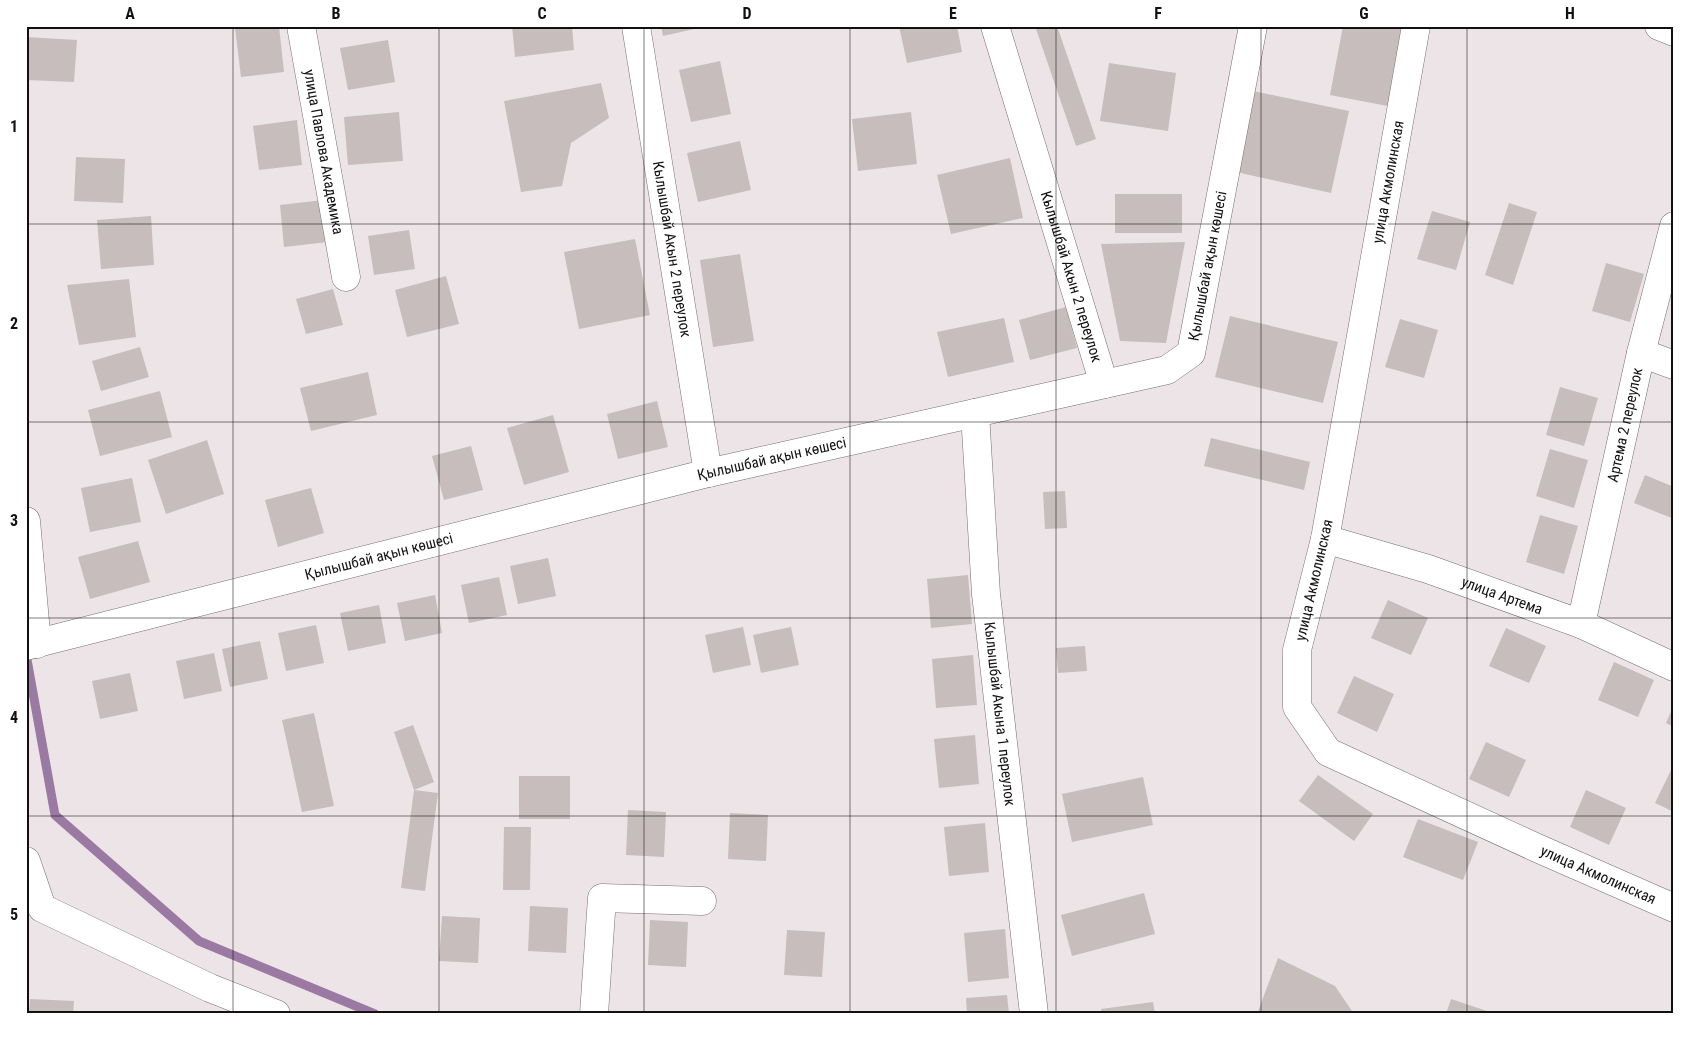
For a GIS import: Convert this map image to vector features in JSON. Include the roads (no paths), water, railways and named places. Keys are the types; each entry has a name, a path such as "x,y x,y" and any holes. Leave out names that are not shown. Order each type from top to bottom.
{"street":[{"name":"улица Павлова Академика","path":"302,26 346,277"},
{"name":"Кылышбай Акын 2 переулок","path":"636,26 708,473"},
{"name":"Кылышбай Акын 2 переулок","path":"995,26 1104,384"},
{"name":"Қылышбай ақын көшесі","path":"32,645 708,473 1167,370 1191,353 1253,26"},
{"name":"улица Акмолинская","path":"1416,26 1325,539 1297,650 1297,707 1328,752 1537,848 1674,908"},
{"path":"1659,26 1674,32"},
{"name":"Артема 2 переулок","path":"1581,624 1641,353 1674,226"},
{"path":"1641,353 1674,365"},
{"name":"Кылышбай Акына 1 переулок","path":"975,413 986,594 1034,1014"},
{"path":"26,521 32,645"},
{"name":"улица Артема","path":"1325,539 1428,569 1581,624 1674,668"},
{"path":"26,861 34,912 210,988 276,1014"},
{"path":"594,1014 602,898 702,901"}],"waterway":[{"path":"26,654 55,815 199,941 375,1014"}]}
